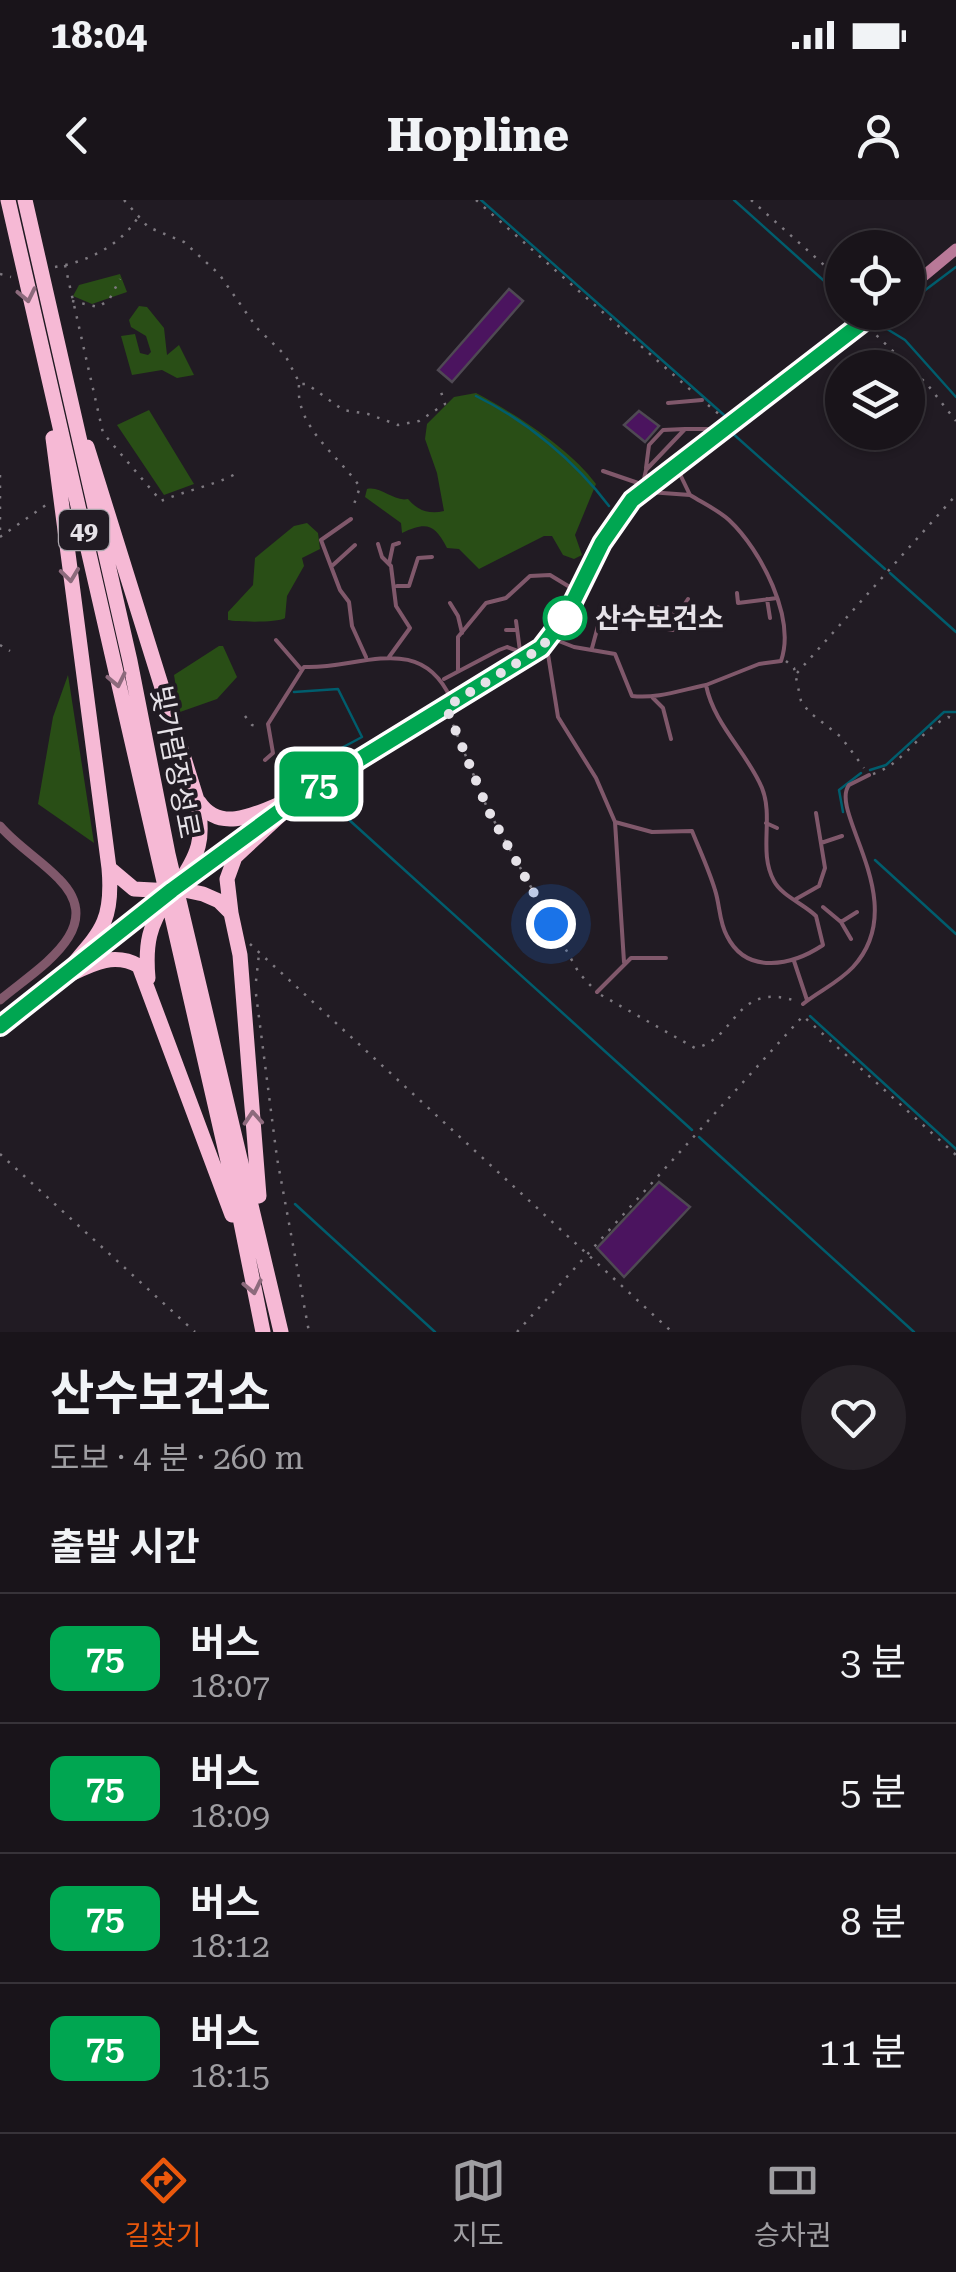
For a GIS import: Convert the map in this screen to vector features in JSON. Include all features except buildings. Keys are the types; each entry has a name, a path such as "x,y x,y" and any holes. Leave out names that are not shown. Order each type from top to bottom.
{"highway":[{"name":"빛가람장성로","path":"8,200 53,373 163,857 282,1332"},
{"name":"빛가람장성로","path":"25,200 53,373"},
{"path":"53,373 202,822 199,852 152,920 145,946 148,982"},
{"path":"53,373 112,895 105,925 60,979"},
{"path":"197,800 205,811 238,820 306,792"},
{"path":"264,1250 240,954 226,879 235,858 306,792"},
{"path":"109,868 134,889 203,894 219,901 232,914"},
{"name":"빛가람장성로","path":"186,952 263,1332"},
{"path":"60,979 108,958 139,966 244,1245"}],"main road":[{"path":"925,274 956,248"},
{"path":"0,1026 174,889 306,792 549,640 617,518 642,489 851,330"}],"street":[{"path":"0,826 60,880 77,910 76,930 0,1000"},
{"path":"44,963 60,979"}],"lane":[{"path":"668,403 702,400"},
{"path":"642,489 649,445 664,430 727,425"},
{"path":"646,470 685,429"},
{"path":"676,464 690,495"},
{"path":"603,471 642,489 690,495 721,513 739,530 774,584 785,649 781,659 706,685 670,690 653,698 632,696 615,654 549,640 558,716 596,778 616,822 624,962"},
{"path":"351,519 322,538 340,590 349,602 352,626 366,657"},
{"path":"389,564 393,545 399,543"},
{"path":"378,544 389,564 396,606 410,632 389,657"},
{"path":"333,565 355,546"},
{"path":"395,586 409,586 418,558 432,558"},
{"path":"458,671 458,637 486,603 506,598 530,576 550,575 578,593"},
{"path":"733,609 738,602 737,593"},
{"path":"738,602 777,598"},
{"path":"642,621 656,607 680,614 688,599"},
{"path":"767,599 770,618"},
{"path":"450,603 462,633"},
{"path":"592,648 602,622 627,614 673,630"},
{"path":"516,622 525,653"},
{"path":"506,630 516,630"},
{"path":"276,640 301,669"},
{"path":"443,680 507,647 525,653"},
{"path":"301,669 336,668 366,657 389,657 427,666 443,680 450,705"},
{"path":"265,760 273,753 268,728 301,669"},
{"path":"616,822 652,832 692,831 717,896 722,926 737,952 757,962 794,962 823,945 816,916 776,886 771,876 764,841 763,789 732,743 706,685"},
{"path":"653,698 663,708 670,738"},
{"path":"794,962 805,1002 852,968 870,938 874,886 844,800 849,785 869,775"},
{"path":"796,898 819,886 825,868 816,813"},
{"path":"766,823 777,828"},
{"path":"821,843 842,836"},
{"path":"816,916 824,907 842,922 851,940"},
{"path":"842,922 856,912"},
{"path":"596,992 624,962 641,956 666,958"}],"path":[{"path":"124,200 148,226 184,242 208,262 257,328 285,355 300,384 300,400 322,444 360,486 351,519"},
{"path":"476,200 727,425"},
{"path":"751,200 825,266"},
{"path":"54,267 99,252 120,238 138,218"},
{"path":"64,265 102,432 162,500 186,489 230,479 238,472"},
{"path":"0,274 12,276"},
{"path":"71,300 98,307 109,300 120,279"},
{"path":"871,330 927,384 956,421"},
{"path":"300,384 308,384 344,410 398,425 440,410 446,399 440,389"},
{"path":"0,476 0,530"},
{"path":"796,674 956,495"},
{"path":"0,537 46,505"},
{"path":"0,645 10,651"},
{"path":"781,659 794,668 801,701 809,712 841,737 869,775 895,762 938,722 956,718"},
{"path":"450,705 488,810 578,973 596,992 695,1048 706,1044 754,1000 776,997 805,1002 804,1016 517,1332"},
{"path":"244,716 252,724 268,728"},
{"path":"245,939 672,1332"},
{"path":"260,953 255,988 277,1158 309,1332"},
{"path":"804,1016 956,1155"},
{"path":"0,1154 194,1332"}],"green space":[{"path":"120,274 127,292 92,304 73,296 79,285"},
{"path":"139,306 147,307 164,328 167,355 179,345 194,375 177,378 162,370 132,375 121,336 135,334 140,353 151,352 146,336 131,327 129,320"},
{"path":"476,393 557,445 596,484 575,535 582,555 574,559 563,555 552,536 544,536 479,569 459,549 447,548 429,527 402,533 401,523 365,497 367,489 372,489 408,499 424,511 444,511 425,439 427,424 454,397"},
{"path":"149,410 194,484 164,495 117,425"},
{"path":"307,523 318,533 320,549 302,558 304,566 287,596 285,618 228,620 228,612 253,585 255,558 294,526"},
{"path":"223,646 237,677 217,699 180,712 174,675"},
{"path":"68,675 94,843 38,804 53,717"}],"waterway":[{"path":"481,200 724,415"},
{"path":"734,200 825,282"},
{"path":"925,290 956,267"},
{"path":"889,330 905,340 956,397"},
{"path":"476,396 514,417 549,444 609,506"},
{"path":"731,432 885,569"},
{"path":"890,573 956,632"},
{"path":"294,692 338,689 362,737 308,766 312,772"},
{"path":"870,770 886,765 944,712 956,712"},
{"path":"843,812 839,790 861,773"},
{"path":"336,808 692,1130"},
{"path":"875,860 956,934"},
{"path":"810,1016 956,1149"},
{"path":"699,1137 914,1332"},
{"path":"295,1204 435,1332"}],"bus line":[{"name":"75","path":"0,1026 172,890 303,794 541,648 556,633 602,543 632,500 852,330"}],"place":[{"name":"산수보건소","path":"565,618"}],"route":[{"path":"551,924 488,810 446,707 541,648 567,614 565,618"}]}
